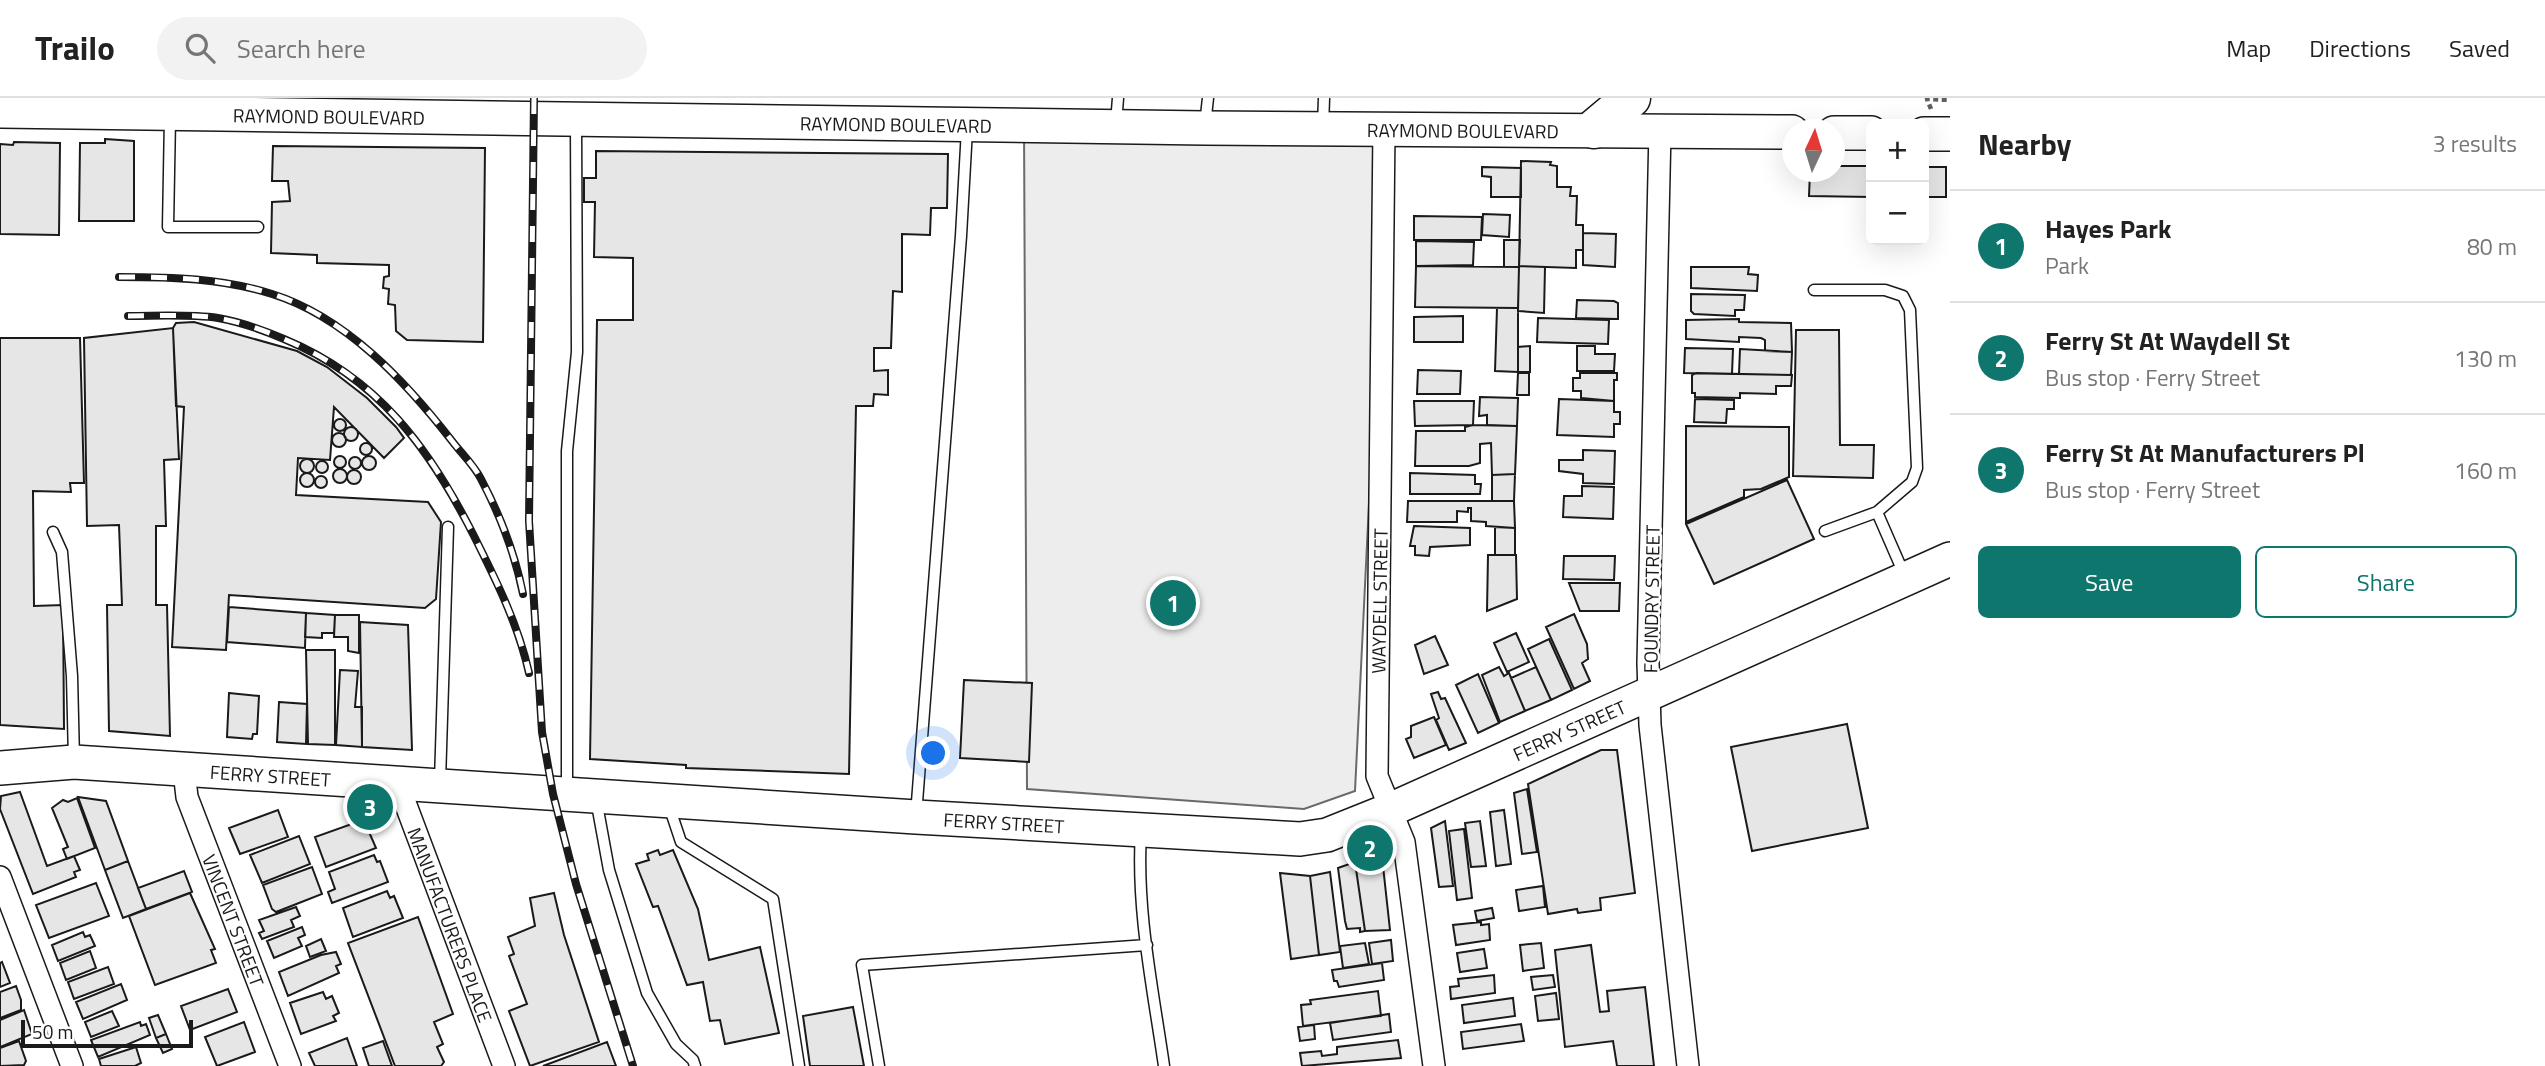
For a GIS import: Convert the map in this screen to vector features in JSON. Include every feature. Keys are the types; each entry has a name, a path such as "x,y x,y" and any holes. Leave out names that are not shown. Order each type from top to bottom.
{"highway":[{"path":"1594,129 1631,98"}],"main road":[{"name":"RAYMOND BOULEVARD","path":"0,111 170,115 389,107 576,117 967,124 1117,112 1324,113 1384,129 1782,132"},
{"path":"1845,132 1866,133"},
{"path":"1929,134 1950,134"},
{"name":"FERRY STREET","path":"0,768 75,762 184,771 1300,839 1327,835 1392,809 1650,691 1950,559"}],"street":[{"name":"WAYDELL STREET","path":"1384,129 1377,776 1404,842 1434,1066"},
{"name":"FOUNDRY STREET","path":"1660,130 1648,663 1650,725 1688,1066"},
{"name":"VINCENT STREET","path":"184,771 187,797 289,1066"},
{"name":"MANUFACTURERS PLACE","path":"398,784 504,1066"},
{"path":"0,877 72,1066"}],"lane":[{"path":"170,115 168,227 258,227"},
{"path":"576,117 577,352 567,451 582,796 609,870 647,993 676,1044 693,1060 695,1066"},
{"path":"916,817 961,236 967,124"},
{"path":"1814,290 1885,290 1903,296 1910,310 1917,468 1912,482 1877,512 1825,531"},
{"path":"1877,512 1906,580"},
{"path":"440,787 447,527"},
{"path":"53,532 62,552 72,676 75,762"},
{"path":"667,800 681,842 774,899 799,1066"},
{"path":"1141,829 1139,864 1164,1066"},
{"path":"879,1066 862,965 1147,945"}],"shaded area":[{"path":"1024,122 1387,133 1355,791 1304,809 1027,789"}],"building":[{"path":"105,139 134,141 134,221 79,221 80,143 105,143"},
{"path":"14,142 60,143 59,235 0,234 0,144 13,145"},
{"path":"273,146 485,148 483,342 407,340 396,331 395,305 388,304 389,289 383,288 384,277 389,276 389,265 317,263 317,255 271,253 272,202 290,201 288,181 272,181"},
{"path":"596,151 948,154 947,208 931,208 930,235 902,234 902,292 893,291 891,348 874,348 874,371 888,370 888,395 874,394 873,406 856,406 849,774 686,768 686,765 590,759 597,320 633,320 633,258 594,257 595,202 584,202 584,178 596,178"},
{"path":"1521,161 1551,162 1550,165 1557,166 1557,187 1571,187 1570,196 1577,196 1576,225 1583,225 1583,250 1576,250 1576,268 1519,266"},
{"path":"1845,166 1866,166 1866,197 1809,196 1810,182 1845,182"},
{"path":"1482,167 1521,168 1521,197 1491,197 1491,177 1482,176"},
{"path":"1929,167 1946,167 1946,197 1929,197"},
{"path":"1483,214 1510,215 1509,237 1482,235"},
{"path":"1414,216 1482,217 1481,240 1414,240"},
{"path":"1583,233 1616,234 1615,267 1583,265"},
{"path":"1504,240 1520,240 1519,267 1504,267"},
{"path":"1416,241 1474,242 1473,265 1416,266"},
{"path":"1416,266 1519,267 1518,308 1415,307"},
{"path":"1519,266 1545,267 1544,313 1518,311"},
{"path":"1691,267 1749,267 1748,274 1758,275 1757,291 1691,288"},
{"path":"1691,294 1745,295 1744,310 1735,310 1735,316 1694,314 1691,311"},
{"path":"1577,300 1614,301 1618,303 1618,319 1576,318"},
{"path":"1497,308 1518,308 1518,372 1495,371"},
{"path":"1463,316 1463,342 1414,342 1414,317"},
{"path":"1538,318 1609,320 1608,344 1537,342"},
{"path":"1739,319 1739,322 1791,323 1792,352 1765,351 1765,340 1761,338 1739,337 1739,342 1686,339 1686,320"},
{"path":"194,322 297,351 327,367 367,398 396,427 404,438 384,458 334,407 330,460 298,458 296,495 428,502 441,522 436,599 425,608 229,595 226,650 172,647 184,407 176,406 173,328 176,323"},
{"path":"173,328 179,459 164,460 166,526 156,526 156,605 167,605 170,736 109,731 107,605 122,605 119,525 87,526 84,338"},
{"path":"1796,330 1839,330 1840,445 1874,445 1873,478 1793,476"},
{"path":"0,338 80,338 84,483 70,483 71,492 33,491 34,606 63,605 64,729 0,725"},
{"path":"1530,346 1530,372 1518,372 1518,347"},
{"path":"1577,346 1595,346 1595,354 1615,354 1614,371 1577,371"},
{"path":"1685,348 1733,349 1732,374 1684,373"},
{"path":"1740,349 1792,352 1791,375 1739,374"},
{"path":"1418,370 1461,371 1460,394 1417,394"},
{"path":"1518,373 1529,373 1529,395 1517,395"},
{"path":"1580,373 1617,373 1617,380 1614,380 1614,401 1581,398 1581,391 1573,391 1573,378 1580,378"},
{"path":"1692,375 1792,375 1791,386 1776,386 1776,394 1740,393 1740,398 1695,397 1695,393 1692,393"},
{"path":"1480,397 1518,398 1517,426 1487,425 1487,415 1479,416"},
{"path":"1559,399 1614,401 1614,412 1620,412 1620,424 1614,424 1614,437 1557,435"},
{"path":"1695,399 1734,400 1734,409 1727,409 1726,423 1694,422"},
{"path":"1414,401 1474,401 1473,425 1415,426"},
{"path":"335,420 345,420 345,430 335,430"},
{"path":"1517,426 1515,474 1492,475 1491,443 1480,444 1480,463 1469,466 1415,466 1416,431 1465,431 1465,427"},
{"path":"1686,426 1789,427 1789,477 1761,489 1744,490 1744,497 1686,522"},
{"path":"351,427 356,429 356,439 351,441 346,439 344,434 346,429"},
{"path":"336,433 342,433 346,440 342,447 336,447 332,443 332,437"},
{"path":"361,444 371,444 371,454 361,454"},
{"path":"1583,450 1615,451 1614,484 1583,483 1583,474 1559,471 1559,460 1583,460"},
{"path":"369,456 374,458 374,468 369,470 364,468 362,463 364,458"},
{"path":"335,457 345,457 345,467 335,467"},
{"path":"355,457 361,463 355,469 349,463"},
{"path":"307,459 312,461 312,471 307,473 302,471 300,466 302,461"},
{"path":"317,462 327,462 327,472 317,472"},
{"path":"340,469 345,471 345,481 340,483 335,481 333,476 335,471"},
{"path":"354,470 359,472 359,482 354,484 349,482 347,477 349,472"},
{"path":"307,473 312,475 312,485 307,487 302,485 300,480 302,475"},
{"path":"1410,473 1475,475 1475,484 1481,484 1480,494 1410,494"},
{"path":"1515,474 1514,501 1492,501 1492,475"},
{"path":"316,477 326,477 326,487 316,487"},
{"path":"1787,480 1814,539 1714,584 1686,524"},
{"path":"1582,486 1614,487 1613,519 1563,517 1564,496 1582,496"},
{"path":"1408,501 1514,501 1515,528 1486,526 1486,522 1471,521 1471,508 1468,508 1468,512 1457,511 1457,522 1407,522"},
{"path":"1414,526 1470,528 1470,545 1430,547 1429,556 1415,555 1415,546 1410,546"},
{"path":"1495,527 1515,528 1515,555 1495,555"},
{"path":"1488,555 1516,555 1517,599 1487,611"},
{"path":"1564,556 1615,556 1614,580 1563,579"},
{"path":"1569,583 1620,583 1619,611 1580,611"},
{"path":"229,607 306,613 305,648 227,642"},
{"path":"306,613 335,615 334,633 322,633 322,638 305,637"},
{"path":"1574,614 1587,644 1588,659 1582,663 1590,681 1574,689 1546,627"},
{"path":"335,615 359,615 359,653 348,651 348,637 334,637"},
{"path":"360,622 408,625 412,750 362,747"},
{"path":"1516,633 1529,662 1507,672 1494,643"},
{"path":"1435,636 1448,665 1424,674 1415,645"},
{"path":"1549,639 1572,690 1551,700 1528,649"},
{"path":"306,650 335,650 335,745 308,744"},
{"path":"1499,667 1504,676 1509,673 1525,711 1500,722 1482,675"},
{"path":"1536,667 1551,700 1525,711 1511,678"},
{"path":"340,670 358,671 355,707 362,707 362,747 336,745"},
{"path":"1478,674 1499,723 1478,733 1456,685"},
{"path":"964,680 1032,683 1029,762 960,758"},
{"path":"1438,692 1441,699 1445,698 1466,743 1449,750 1436,720 1439,718 1431,694"},
{"path":"229,693 259,696 257,734 253,734 252,739 227,737"},
{"path":"279,702 307,704 306,744 277,742"},
{"path":"1434,717 1446,745 1414,758 1406,739 1411,737 1411,726"},
{"path":"1847,724 1868,828 1752,851 1731,747"},
{"path":"1601,750 1617,750 1635,893 1600,898 1601,910 1578,913 1577,909 1548,914 1528,784"},
{"path":"1527,789 1537,852 1522,854 1514,793"},
{"path":"20,792 47,866 74,856 80,870 74,872 76,877 33,894 0,809 1,796"},
{"path":"78,797 106,801 128,861 105,870"},
{"path":"77,798 95,848 67,859 63,849 68,847 52,808 63,800 68,802"},
{"path":"278,810 288,837 240,854 229,828"},
{"path":"1504,810 1511,864 1496,866 1490,812"},
{"path":"360,821 362,827 366,825 376,848 326,867 315,837"},
{"path":"1445,821 1453,886 1439,887 1431,828"},
{"path":"1480,821 1486,866 1471,867 1465,823"},
{"path":"1464,829 1472,898 1457,900 1449,831"},
{"path":"299,836 310,864 262,883 250,855"},
{"path":"658,850 660,855 673,850 698,909 709,960 760,947 779,1033 725,1044 720,1020 710,1021 703,982 687,985 658,906 653,907 636,864 649,860 647,854"},
{"path":"1373,854 1382,857 1390,930 1365,931 1355,862"},
{"path":"374,855 377,862 380,861 388,882 332,903 328,892 335,889 329,872"},
{"path":"128,861 146,909 123,918 105,870"},
{"path":"1355,862 1365,931 1360,932 1360,928 1347,929 1338,868"},
{"path":"312,867 322,894 276,912 272,909 263,885"},
{"path":"184,871 192,892 146,909 138,888"},
{"path":"1330,872 1340,952 1319,955 1310,876"},
{"path":"1280,873 1310,876 1319,955 1291,959"},
{"path":"96,883 109,916 49,938 36,905"},
{"path":"1543,886 1545,907 1519,911 1516,890"},
{"path":"387,891 390,898 394,896 403,918 353,937 343,908"},
{"path":"190,893 215,949 211,950 216,963 155,985 129,916"},
{"path":"554,893 564,935 599,1042 530,1066 509,1011 527,1004 509,956 514,954 508,937 535,926 530,898"},
{"path":"296,907 300,916 291,920 294,927 262,939 259,933 264,931 259,920"},
{"path":"1492,908 1494,918 1477,921 1475,911"},
{"path":"418,917 453,1014 434,1022 443,1044 437,1047 444,1062 441,1066 395,1066 348,943"},
{"path":"1481,922 1481,925 1489,924 1490,940 1456,945 1453,925"},
{"path":"302,927 305,935 298,938 302,946 274,958 267,941"},
{"path":"83,932 85,937 90,935 95,946 58,961 52,945"},
{"path":"321,939 326,951 310,957 306,946"},
{"path":"1391,940 1393,961 1372,964 1369,943"},
{"path":"1365,943 1369,964 1343,968 1340,946"},
{"path":"1541,943 1544,968 1523,971 1520,945"},
{"path":"1591,945 1600,1012 1609,1011 1607,991 1645,987 1654,1066 1617,1066 1613,1041 1565,1047 1555,950"},
{"path":"1484,949 1487,968 1460,972 1457,953"},
{"path":"90,951 96,968 66,980 60,963"},
{"path":"336,952 341,964 336,966 339,973 288,996 279,972 321,955"},
{"path":"2,962 10,983 0,987 0,963"},
{"path":"1382,963 1384,980 1339,987 1337,981 1334,981 1332,970"},
{"path":"108,967 114,984 74,999 68,982"},
{"path":"1494,975 1495,993 1451,999 1450,987 1459,986 1458,979"},
{"path":"1553,975 1555,987 1533,990 1531,977"},
{"path":"121,984 127,1000 83,1019 76,1002"},
{"path":"16,986 21,1010 0,1018 0,992"},
{"path":"228,989 237,1012 190,1030 181,1006"},
{"path":"1378,991 1381,1016 1303,1026 1301,1005 1311,1004 1310,1000"},
{"path":"323,992 326,999 332,996 339,1013 333,1016 336,1021 301,1034 290,1003"},
{"path":"1556,993 1559,1019 1538,1021 1535,996"},
{"path":"1513,998 1515,1016 1464,1023 1462,1005"},
{"path":"853,1007 864,1066 810,1066 803,1016"},
{"path":"24,1010 32,1034 0,1047 0,1020"},
{"path":"112,1011 119,1026 91,1037 85,1022"},
{"path":"1389,1014 1391,1032 1333,1040 1330,1023"},
{"path":"158,1015 166,1034 156,1038 149,1018"},
{"path":"140,1022 141,1026 146,1024 150,1035 98,1057 91,1040"},
{"path":"244,1022 255,1052 217,1066 205,1037"},
{"path":"1521,1024 1524,1041 1463,1049 1461,1032"},
{"path":"1314,1025 1315,1039 1300,1041 1298,1027"},
{"path":"166,1034 172,1049 163,1053 156,1038"},
{"path":"347,1038 357,1066 315,1066 309,1053"},
{"path":"1398,1040 1401,1058 1302,1066 1300,1053 1321,1051 1322,1056 1337,1054 1337,1047"},
{"path":"19,1041 26,1061 24,1065 0,1066 0,1048"},
{"path":"383,1041 392,1066 369,1066 363,1048"},
{"path":"607,1042 616,1066 543,1066"},
{"path":"136,1047 141,1063 135,1066 101,1066 99,1059"}],"railway":[{"path":"534,98 529,521 542,732 553,794 576,884 633,1066"},
{"path":"119,277 196,280 253,289 299,304 349,335 415,396 475,469 506,535 523,594"},
{"path":"128,316 207,317 252,327 317,355 374,395 419,445 457,504 506,603 529,673"}],"place":[{"name":"Hayes Park","path":"1173,603"},
{"name":"Ferry St At Manufacturers Pl","path":"370,807"},
{"name":"Ferry St At Waydell St","path":"1370,848"}]}
